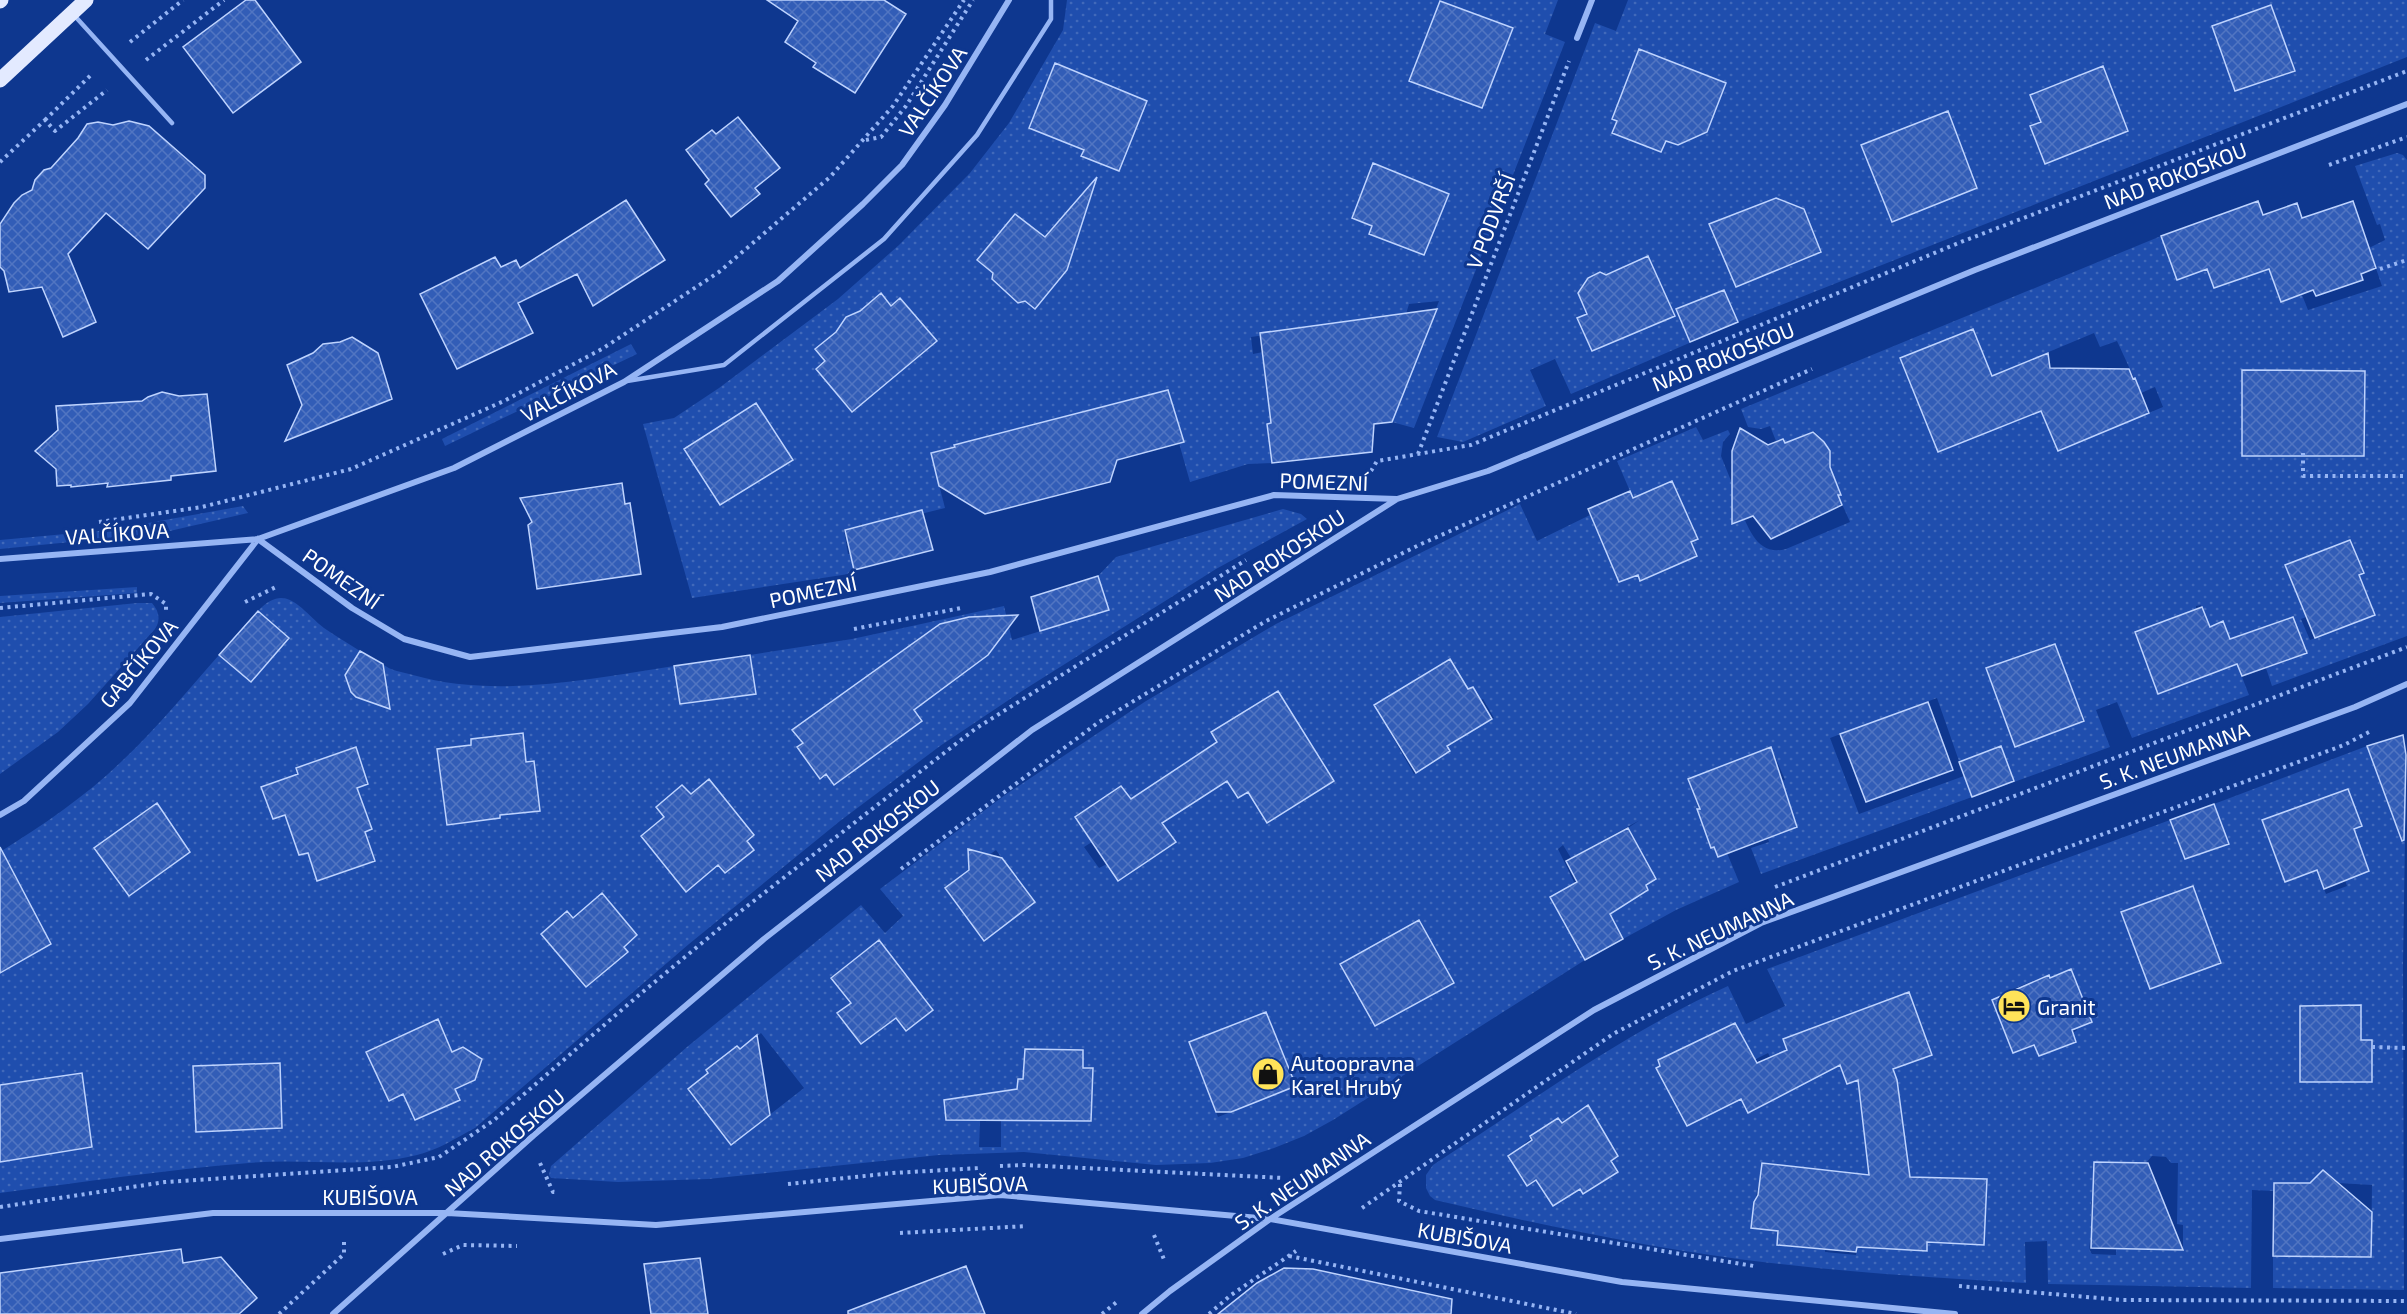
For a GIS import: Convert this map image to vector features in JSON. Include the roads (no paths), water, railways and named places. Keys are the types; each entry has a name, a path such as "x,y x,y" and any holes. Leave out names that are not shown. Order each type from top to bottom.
{"main road":[{"path":"0,80 86,0"}],"street":[{"name":"VALČÍKOVA","path":"0,559 258,539 454,468 624,382 778,281 863,204 902,165 945,105 1008,0"},
{"path":"1577,38 1592,0"},
{"name":"NAD ROKOSKOU","path":"333,1314 534,1135 764,939 1032,730 1396,499 1488,471 1975,270 2407,104"},
{"name":"POMEZNÍ","path":"258,539 352,608 404,639 470,657 722,627 757,620 990,572 1274,495 1396,499"},
{"name":"GABČÍKOVA","path":"0,815 24,801 130,703 258,539"},
{"name":"S. K. NEUMANNA","path":"1142,1314 1270,1219 1594,1010 1761,924 2355,707 2407,684"},
{"name":"KUBIŠOVA","path":"0,1239 213,1213 447,1213 656,1225 1000,1196 1270,1219 1622,1281 1955,1314"}],"lane":[{"path":"624,382 724,365 884,240 977,135 1051,19 1051,0"},
{"path":"71,12 172,123"}],"place":[{"name":"Granit","path":"2014,1006"},
{"name":"Autoopravna Karel Hrubý","path":"1268,1074"}]}
